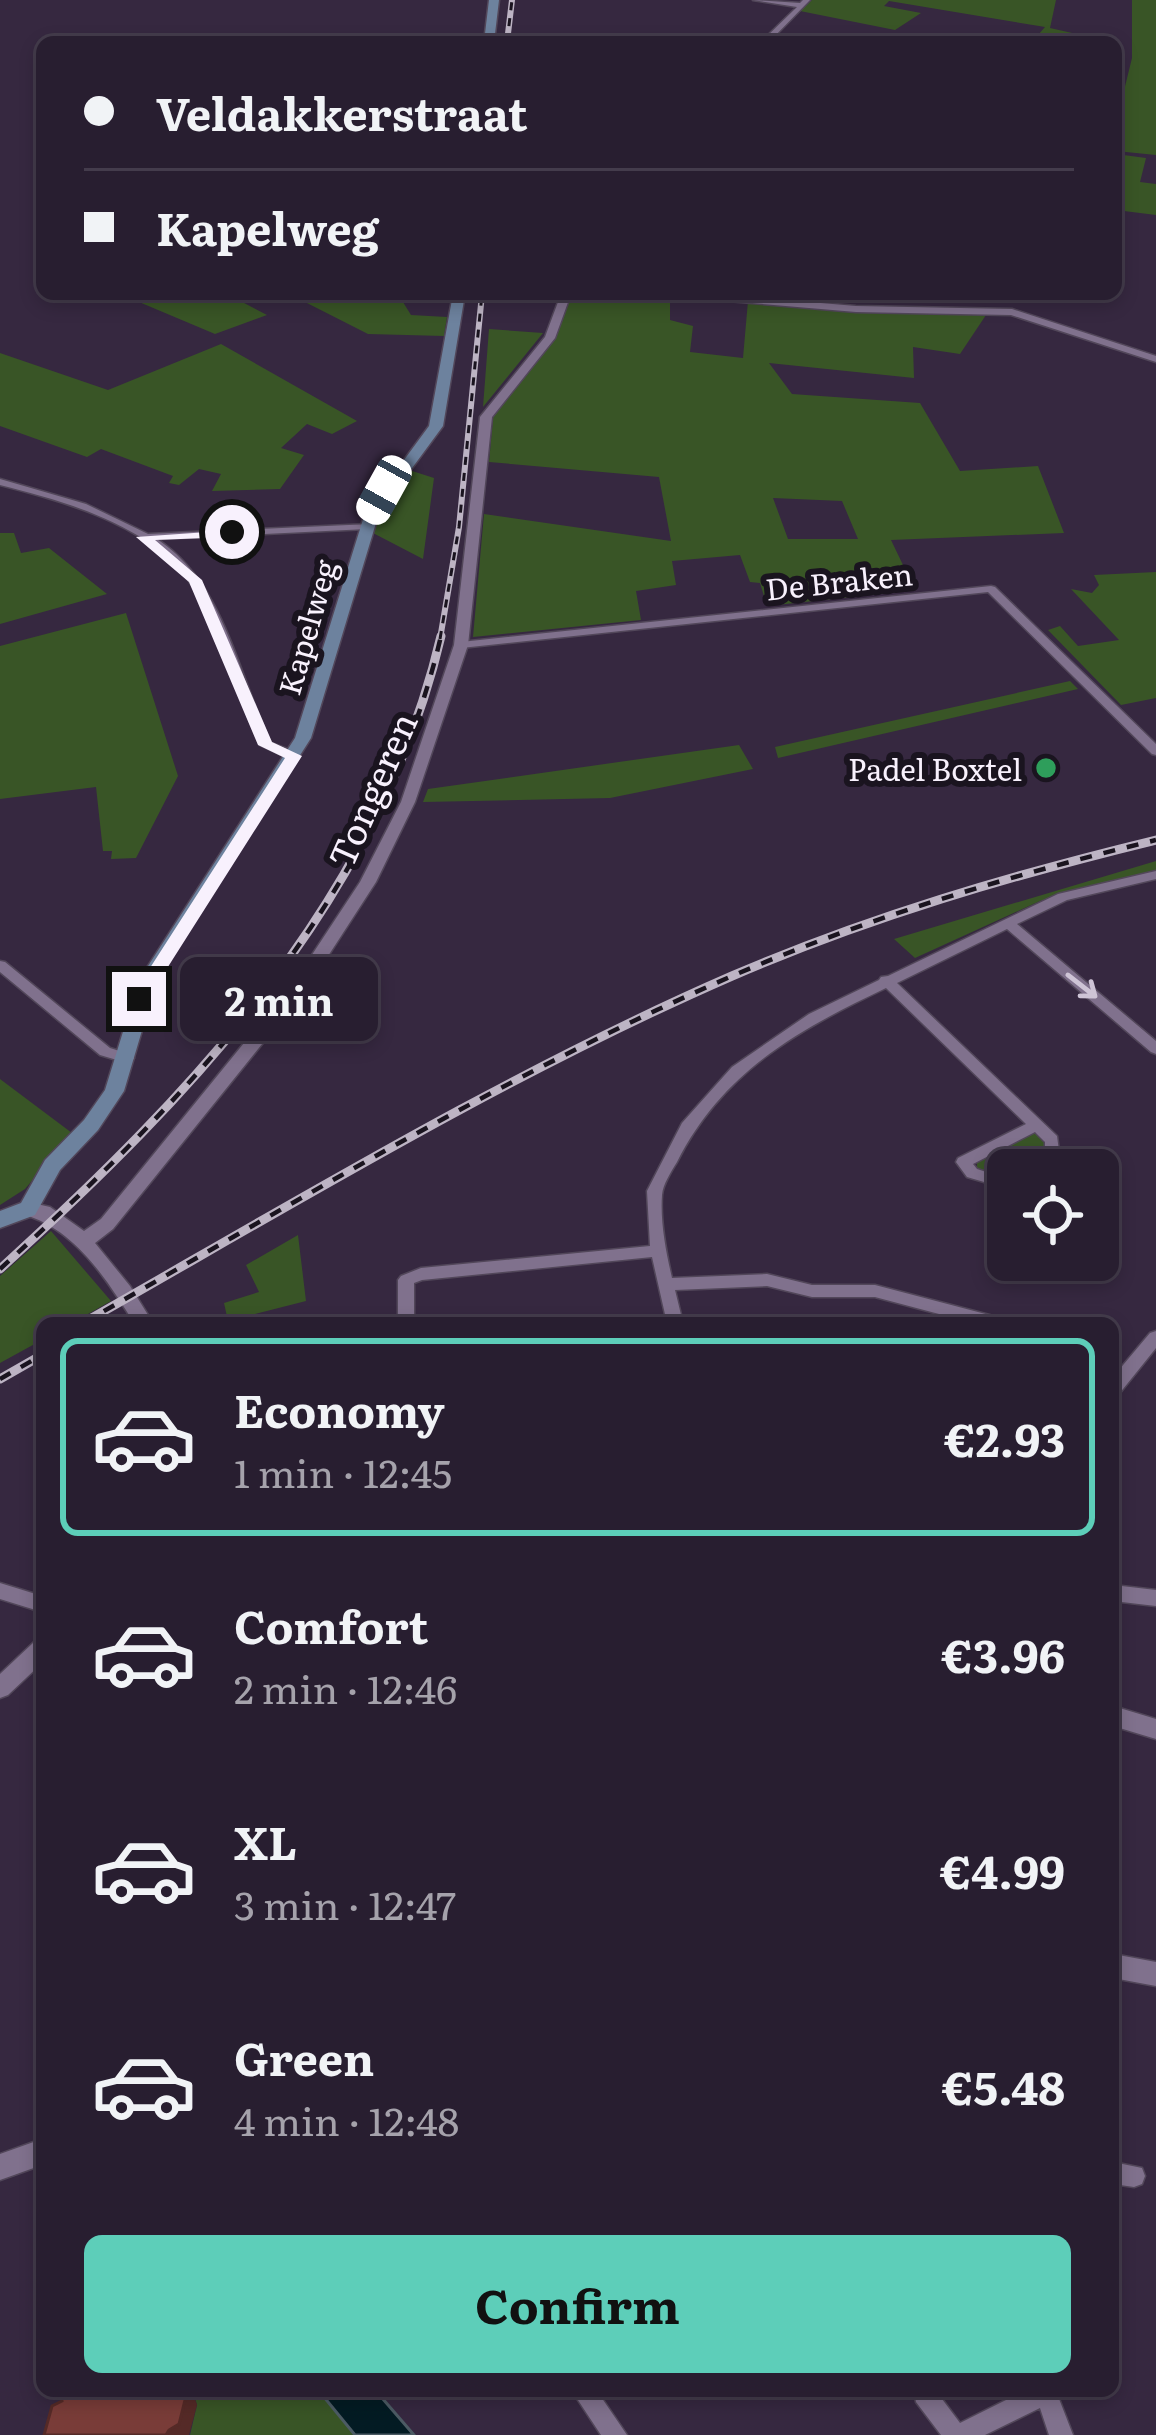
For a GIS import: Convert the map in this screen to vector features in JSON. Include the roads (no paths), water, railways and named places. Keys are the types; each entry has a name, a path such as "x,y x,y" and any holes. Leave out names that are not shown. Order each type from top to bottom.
{"main road":[{"path":"490,36 494,0"},
{"name":"Kapelweg","path":"28,1209 52,1165 104,1108 127,1058 148,980 294,756 314,710 367,526 392,480 434,434 458,300"},
{"path":"0,1220 28,1209"}],"street":[{"path":"756,0 804,2"},
{"path":"771,36 804,2"},
{"name":"Tongeren","path":"83,1243 107,1224 216,1092 343,923 408,802 460,645 486,417 550,338 564,300"},
{"path":"697,300 1012,312 1156,359"},
{"path":"0,482 88,506 142,537 195,580 266,745 294,756"},
{"path":"142,537 367,526"},
{"name":"De Braken","path":"460,645 991,589 1156,751"},
{"path":"673,1317 658,1251 654,1191 674,1146 706,1102 775,1041 886,980 1063,897 1156,875"},
{"path":"1008,923 1156,1049"},
{"path":"0,965 105,1052 127,1058"},
{"path":"886,980 1036,1125 1054,1146 1052,1149"},
{"path":"989,1149 1036,1125"},
{"path":"987,1150 963,1162 972,1173 987,1178"},
{"path":"28,1209 50,1213 83,1243 139,1317"},
{"path":"406,1317 406,1280 421,1274 658,1251"},
{"path":"664,1284 767,1280 812,1291 875,1291 974,1317"},
{"path":"1119,1384 1156,1337"},
{"path":"1119,1366 1130,1372"},
{"path":"0,1591 36,1602"},
{"path":"1119,1594 1156,1598"},
{"path":"0,1688 36,1655"},
{"path":"1119,1718 1156,1729"},
{"path":"1119,1967 1156,1974"},
{"path":"0,2167 36,2154"},
{"path":"587,2397 615,2435"},
{"path":"926,2397 958,2435 1035,2397"},
{"path":"1047,2397 1061,2435"}],"water":[{"path":"324,2397 381,2397 414,2435 355,2435"}],"railway":[{"path":"508,36 512,0"},
{"path":"440,639 459,527 481,300"},
{"path":"0,1269 142,1133 208,1061 326,905 374,820 412,731 441,636"},
{"path":"94,1317 484,1097 732,976 941,899 1156,840"},
{"path":"0,1379 36,1358"}],"place":[{"name":"Padel Boxtel","path":"1046,768"}]}
